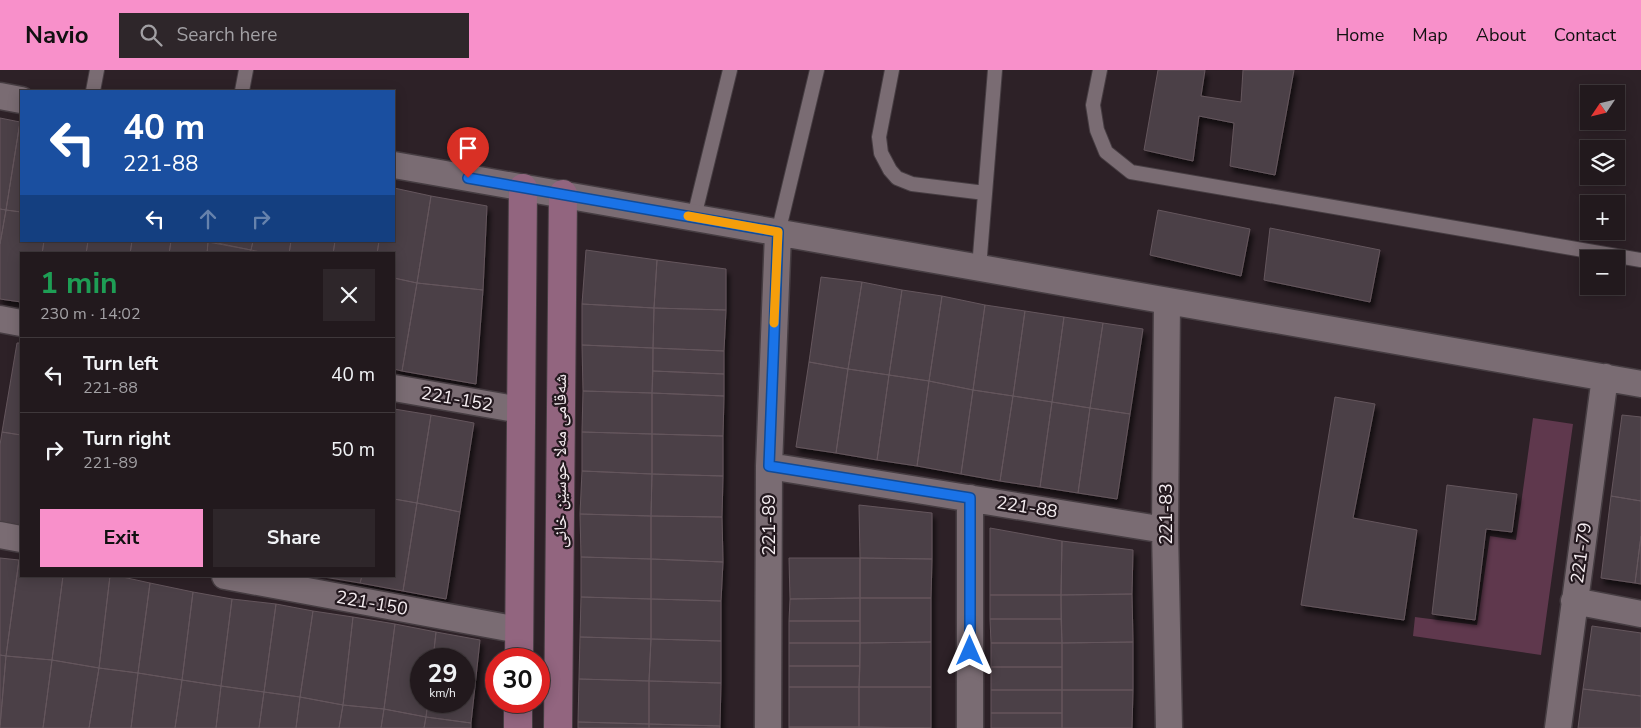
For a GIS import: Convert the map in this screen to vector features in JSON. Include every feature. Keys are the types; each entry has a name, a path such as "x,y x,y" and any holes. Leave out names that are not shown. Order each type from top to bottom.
{"street":[{"path":"0,96 20,100"},
{"path":"395,165 1641,384"},
{"path":"518,648 523,188"},
{"name":"شەقامی مەلا حوسێن خانی","path":"558,728 562,194"},
{"name":"221-89","path":"768,728 769,466 778,232"},
{"name":"221-83","path":"1167,301 1166,530 1169,728"},
{"name":"221-79","path":"1558,728 1605,377"},
{"name":"221-152","path":"395,388 521,410"},
{"name":"221-88","path":"769,466 1166,530"},
{"path":"970,498 970,728"},
{"path":"0,535 20,539"},
{"name":"221-150","path":"230,577 519,630"},
{"path":"1574,601 1641,614"},
{"path":"518,713 518,728"}],"lane":[{"path":"93,90 97,70"},
{"path":"242,90 246,70"},
{"path":"694,217 730,70"},
{"path":"778,232 817,70"},
{"path":"892,70 879,137 881,154 890,170 897,178 912,184 985,193"},
{"path":"979,268 995,70"},
{"path":"1100,70 1093,105 1097,130 1106,152 1131,172 1641,260"}],"shaded area":[{"path":"1533,418 1573,424 1541,655 1413,636 1415,617 1477,625 1490,536 1516,540"}],"building":[{"path":"1158,70 1205,70 1201,96 1241,102 1243,70 1294,70 1275,175 1230,166 1234,123 1199,116 1193,161 1144,150"},
{"path":"0,118 20,122 6,210 0,209"},
{"path":"20,122 20,212 6,210"},
{"path":"395,188 431,196 417,283 395,278 395,252 377,252 379,242 395,242"},
{"path":"431,196 487,206 483,290 417,283"},
{"path":"0,209 6,210 0,244"},
{"path":"6,210 20,212 20,242 44,242 42,252 20,252 20,302 0,299 0,244"},
{"path":"1158,210 1250,229 1241,276 1150,255"},
{"path":"1270,228 1380,250 1370,302 1264,280"},
{"path":"44,242 88,242 86,252 42,252"},
{"path":"88,242 132,242 130,252 86,252"},
{"path":"132,242 171,242 169,252 130,252"},
{"path":"171,242 208,242 207,252 169,252"},
{"path":"208,242 251,250 251,252 207,252"},
{"path":"213,242 253,242 251,250"},
{"path":"253,242 291,242 289,252 260,252 251,250"},
{"path":"291,242 335,242 333,252 289,252"},
{"path":"335,242 379,242 377,252 333,252"},
{"path":"586,250 657,260 654,308 582,304"},
{"path":"657,260 726,269 726,310 654,308"},
{"path":"821,277 862,282 848,369 809,362"},
{"path":"395,278 417,283 402,371 395,369"},
{"path":"862,282 902,290 889,375 848,369"},
{"path":"417,283 483,290 476,384 402,371"},
{"path":"902,290 942,296 929,381 889,375"},
{"path":"942,296 985,305 973,390 929,381"},
{"path":"582,304 654,308 653,348 582,345"},
{"path":"985,305 1025,311 1013,396 973,390"},
{"path":"654,308 726,310 724,351 653,348"},
{"path":"1025,311 1064,317 1052,402 1013,396"},
{"path":"1064,317 1103,323 1090,408 1052,402"},
{"path":"1103,323 1143,329 1130,414 1090,408"},
{"path":"17,343 20,343 20,435 2,432"},
{"path":"582,345 653,348 652,393 583,391"},
{"path":"653,348 724,351 724,374 653,371"},
{"path":"809,362 848,369 836,453 796,447"},
{"path":"848,369 889,375 877,460 836,453"},
{"path":"653,371 724,374 724,396 652,393"},
{"path":"889,375 929,381 917,466 877,460"},
{"path":"929,381 973,390 961,474 917,466"},
{"path":"973,390 1013,396 1000,481 961,474"},
{"path":"583,391 652,393 652,434 582,432"},
{"path":"652,393 724,396 723,436 652,434"},
{"path":"1013,396 1052,402 1040,487 1000,481"},
{"path":"1335,397 1375,404 1353,518 1417,530 1404,620 1301,605"},
{"path":"1052,402 1090,408 1078,493 1040,487"},
{"path":"1090,408 1130,414 1117,499 1078,493"},
{"path":"395,409 431,415 417,503 395,499"},
{"path":"431,415 474,423 460,512 417,503"},
{"path":"1622,415 1641,417 1641,501 1611,496"},
{"path":"2,432 20,435 20,525 0,521 0,445"},
{"path":"582,432 652,434 652,474 582,471"},
{"path":"652,434 723,436 723,476 652,474"},
{"path":"582,471 652,474 651,516 580,514"},
{"path":"652,474 723,476 722,517 651,516"},
{"path":"1447,485 1517,494 1512,532 1486,529 1475,620 1432,614"},
{"path":"1611,496 1641,501 1641,536 1635,583 1601,578"},
{"path":"395,499 417,503 403,591 360,583 362,577 395,577"},
{"path":"417,503 460,512 446,599 403,591"},
{"path":"859,505 932,513 932,559 860,558"},
{"path":"580,514 651,516 651,559 581,557"},
{"path":"651,516 722,517 723,562 651,559"},
{"path":"990,528 1062,541 1061,595 990,595"},
{"path":"1641,536 1641,584 1635,583"},
{"path":"1062,541 1133,550 1132,594 1061,595"},
{"path":"581,557 651,559 651,599 581,597"},
{"path":"0,558 19,560 6,656 0,655"},
{"path":"789,558 860,558 860,598 790,599"},
{"path":"860,558 932,559 931,598 860,598"},
{"path":"651,559 723,562 721,601 651,599"},
{"path":"19,560 20,577 63,577 52,660 6,656"},
{"path":"63,577 110,577 99,668 52,660"},
{"path":"110,577 123,577 150,583 138,673 99,668"},
{"path":"324,577 362,577 360,583"},
{"path":"150,583 193,592 182,680 138,673"},
{"path":"193,592 232,599 221,686 182,680"},
{"path":"1132,594 1133,642 1062,643 1061,595"},
{"path":"990,595 1061,595 1061,619 990,619"},
{"path":"581,597 651,599 651,639 580,637"},
{"path":"860,598 860,621 789,621 790,599"},
{"path":"860,598 931,598 931,642 860,643"},
{"path":"232,599 276,604 264,692 221,686"},
{"path":"651,599 721,601 721,641 651,639"},
{"path":"276,604 313,611 300,697 264,692"},
{"path":"313,611 353,617 343,705 300,697"},
{"path":"353,617 395,624 384,709 343,705"},
{"path":"990,619 1061,619 1062,643 991,643"},
{"path":"789,621 860,621 860,643 789,643"},
{"path":"395,624 436,632 434,648 410,648 410,713 426,713 426,717 384,709"},
{"path":"1592,626 1641,633 1641,696 1583,689"},
{"path":"436,632 480,640 475,686 475,648 434,648"},
{"path":"580,637 651,639 649,681 579,679"},
{"path":"651,639 721,641 721,683 649,681"},
{"path":"931,642 931,687 859,687 860,643"},
{"path":"1133,642 1133,690 1062,690 1062,643"},
{"path":"789,643 860,643 860,666 789,666"},
{"path":"991,643 1062,643 1062,667 991,667"},
{"path":"0,655 6,656 0,725"},
{"path":"6,656 52,660 43,728 0,728"},
{"path":"52,660 99,668 89,728 43,728"},
{"path":"789,666 860,666 859,687 789,687"},
{"path":"991,667 1062,667 1062,690 991,690"},
{"path":"99,668 138,673 131,728 89,728"},
{"path":"138,673 182,680 175,728 131,728"},
{"path":"579,679 649,681 649,724 578,722"},
{"path":"182,680 221,686 216,728 175,728"},
{"path":"649,681 721,683 720,726 649,724"},
{"path":"221,686 264,692 259,728 216,728"},
{"path":"789,687 859,687 859,727 789,727"},
{"path":"859,687 931,687 931,728 859,727"},
{"path":"1583,689 1641,696 1641,728 1578,728"},
{"path":"991,690 1062,690 1062,713 991,713"},
{"path":"1062,690 1133,690 1132,728 1062,728"},
{"path":"264,692 300,697 296,728 259,728"},
{"path":"300,697 343,705 339,728 296,728"},
{"path":"343,705 384,709 381,728 339,728"},
{"path":"384,709 426,717 424,728 381,728"},
{"path":"426,713 472,713 471,723 426,717"},
{"path":"991,713 1062,713 1062,728 991,728"},
{"path":"426,717 471,723 471,728 424,728"},
{"path":"578,722 649,724 649,728 578,728"},
{"path":"649,724 720,726 720,728 649,728"},
{"path":"859,727 859,728 789,728"},
{"path":"859,727 931,728 859,728"}],"slow traffic":[{"path":"688,216 778,232 774,323"}],"route":[{"path":"468,178 778,232 769,466 970,498 970,651"}]}
